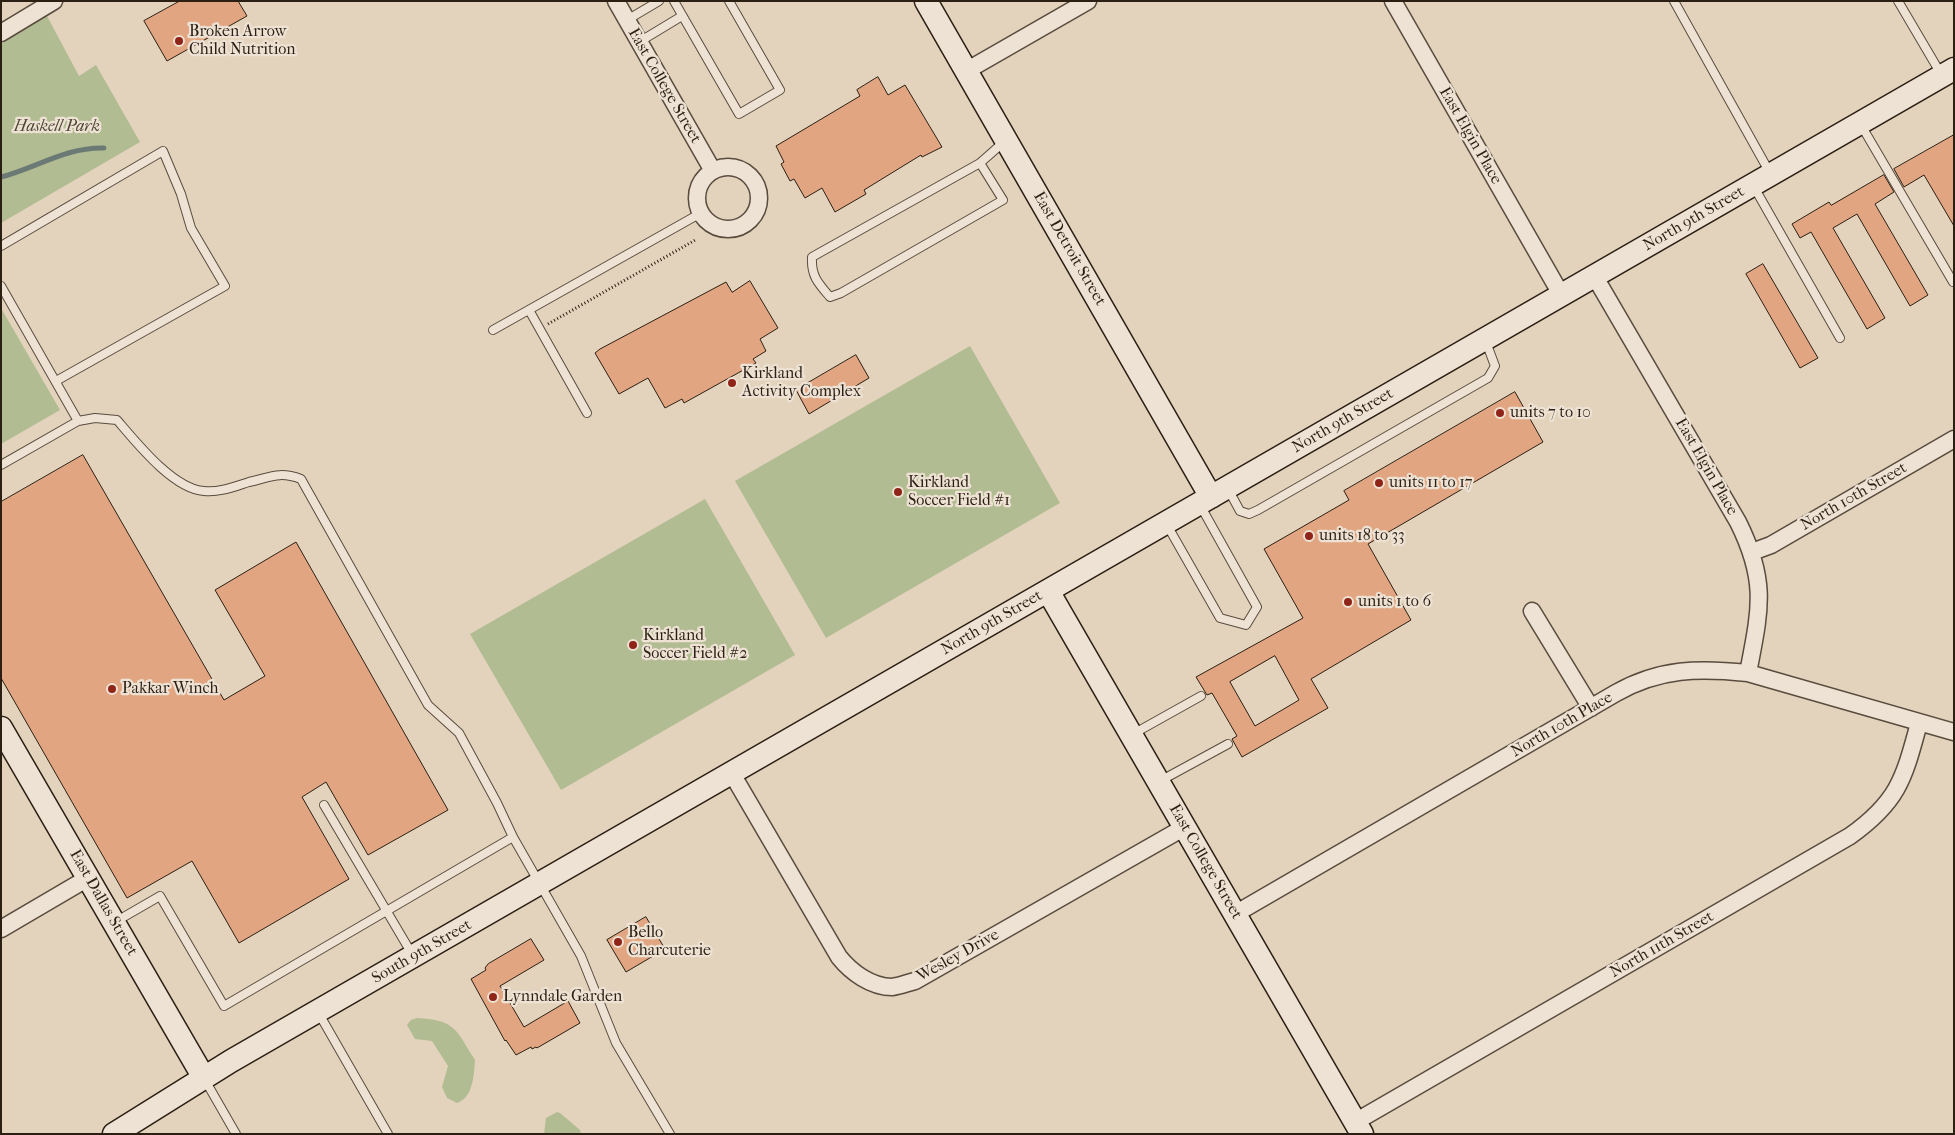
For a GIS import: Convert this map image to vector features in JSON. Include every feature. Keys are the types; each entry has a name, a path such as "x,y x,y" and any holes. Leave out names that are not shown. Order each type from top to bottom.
{"main road":[{"name":"East Detroit Street","path":"926,1 1212,496"},
{"name":"North 9th Street","path":"732,772 1562,296 1948,72"},
{"name":"East College Street","path":"1048,591 1359,1128"},
{"name":"East Dallas Street","path":"1,728 204,1078"},
{"name":"South 9th Street","path":"114,1134 204,1078 732,772"}],"street":[{"path":"1,33 54,1"},
{"name":"East College Street","path":"616,1 713,170"},
{"path":"966,71 1088,1"},
{"name":"East Elgin Place","path":"1393,1 1562,296"},
{"path":"724,167 745,172 757,188 759,199 757,210 751,219 743,225 733,229 723,229 714,226 701,213 697,203 697,193 700,184 713,170 724,167"},
{"name":"East Elgin Place","path":"1595,277 1738,522 1752,552 1757,568 1760,600 1759,617 1748,673"},
{"name":"North 10th Street","path":"1752,552 1771,545 1954,439"},
{"path":"1532,611 1591,708"},
{"name":"North 10th Place","path":"1234,914 1630,685 1665,673 1702,670 1748,673 1954,732"},
{"name":"North 11th Street","path":"1359,1128 1850,836 1879,813 1897,789 1906,770 1919,723"},
{"name":"Wesley Drive","path":"732,772 839,957 846,966 868,980 890,987 915,981 1185,827"},
{"path":"1,930 88,878"}],"lane":[{"path":"627,20 659,1"},
{"path":"674,1 739,114 780,90 729,1"},
{"path":"1674,1 1840,338"},
{"path":"1898,1 1948,72"},
{"path":"639,42 682,16"},
{"path":"1860,123 1953,282"},
{"path":"980,163 1003,200 841,293 830,297 821,287 812,270 812,257 980,163 1006,140"},
{"path":"1,246 163,150 181,194 191,228 225,286 56,381"},
{"path":"493,330 701,213"},
{"path":"1,286 78,421"},
{"path":"529,310 587,413"},
{"path":"1212,496 1249,514 1258,510 1488,378 1495,366 1485,340"},
{"path":"1,465 78,421 95,418 117,420 169,474 187,486 204,491 229,488 276,474 288,474 301,479 428,705 459,733 513,837 581,956 616,1043 670,1134"},
{"path":"1166,523 1220,618 1246,625 1256,607 1212,496"},
{"path":"1131,735 1201,696"},
{"path":"1158,782 1228,744"},
{"path":"324,806 413,956"},
{"path":"114,923 160,896 224,1006 513,837"},
{"path":"318,1012 388,1134"},
{"path":"204,1078 236,1134"}],"path":[{"path":"539,329 697,239"}],"green space":[{"name":"Haskell Park","path":"47,16 79,76 96,65 140,142 1,223 1,44"},
{"path":"1,308 60,410 1,444"},
{"name":"Kirkland Soccer Field #1","path":"970,346 1060,503 826,638 735,481"},
{"name":"Kirkland Soccer Field #2","path":"705,499 795,655 561,790 470,634"},
{"path":"417,1018 440,1021 454,1028 475,1060 472,1085 466,1096 457,1103 447,1098 442,1087 448,1066 432,1041 415,1039 407,1025 411,1020"},
{"path":"557,1112 580,1130 581,1134 544,1134 546,1118"}],"building":[{"name":"Broken Arrow Child Nutrition","path":"180,1 238,1 247,16 167,61 144,21"},
{"path":"878,77 888,95 905,85 942,147 922,157 921,155 864,190 866,194 835,212 822,188 805,198 794,179 790,181 781,164 784,162 776,146 860,96 857,90"},
{"path":"1954,135 1954,226 1924,175 1904,187 1894,169"},
{"path":"1884,175 1894,192 1875,204 1928,295 1910,306 1857,214 1833,228 1885,318 1867,329 1811,232 1800,238 1792,224 1829,202 1831,205"},
{"path":"1763,264 1818,358 1800,368 1746,274"},
{"path":"750,281 778,328 760,339 766,351 753,359 756,363 684,403 682,399 665,408 648,378 619,394 595,353 726,282 732,292"},
{"path":"856,355 869,378 809,414 796,390"},
{"path":"1515,392 1543,442 1368,544 1411,620 1311,679 1328,708 1242,757 1232,739 1237,736 1212,693 1207,695 1196,677 1303,618 1264,549 1349,500 1344,491","holes":["1275,656 1299,700 1255,726 1230,682"]},
{"name":"Pakkar Winch","path":"83,455 224,700 265,676 215,590 296,542 448,810 368,855 326,782 302,797 349,879 239,943 192,861 127,898 1,678 1,502"},
{"path":"646,917 665,949 626,972 607,940"},
{"name":"Lynndale Garden","path":"531,939 544,960 500,986 524,1027 568,1001 580,1023 537,1048 532,1049 531,1047 516,1055 505,1041 471,979 486,970 485,968 488,964"}],"waterway":[{"path":"1,177 64,154 104,148"}],"place":[{"name":"Broken Arrow Child Nutrition","path":"179,41"},
{"name":"Kirkland Activity Complex","path":"732,383"},
{"name":"units 7 to 10","path":"1500,413"},
{"name":"units 11 to 17","path":"1379,483"},
{"name":"Kirkland Soccer Field #1","path":"898,492"},
{"name":"units 18 to 33","path":"1309,536"},
{"name":"units 1 to 6","path":"1348,602"},
{"name":"Kirkland Soccer Field #2","path":"633,645"},
{"name":"Pakkar Winch","path":"112,689"},
{"name":"Bello Charcuterie","path":"618,942"},
{"name":"Lynndale Garden","path":"493,997"}]}
